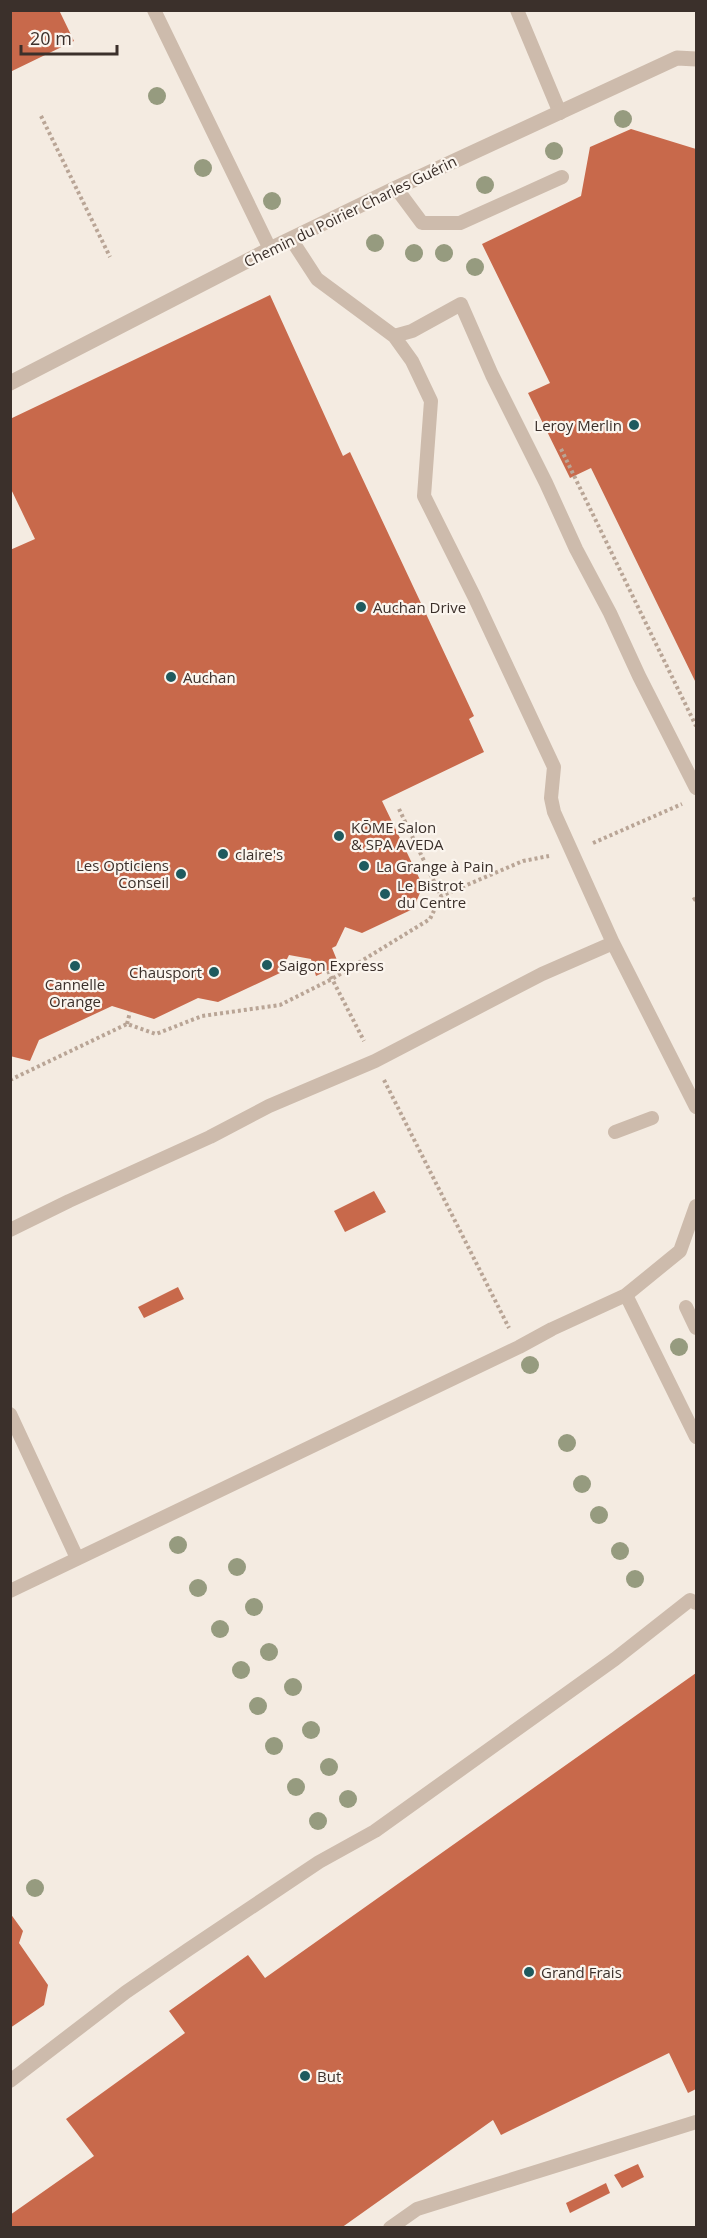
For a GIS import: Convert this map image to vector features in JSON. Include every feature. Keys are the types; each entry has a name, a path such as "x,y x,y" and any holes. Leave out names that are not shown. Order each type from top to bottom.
{"street":[{"name":"Chemin du Poirier Charles Guérin","path":"10,383 270,249 396,188 677,58 696,59"}],"lane":[{"path":"154,10 270,249"},
{"path":"518,10 560,112"},
{"path":"396,188 422,223 460,223 562,177"},
{"path":"291,239 317,279 394,336 412,361 431,401 424,496 474,596 554,767 551,798 554,812 613,943 696,1107"},
{"path":"394,336 412,331 461,304 492,375 576,549 696,788"},
{"path":"10,1230 210,1137 269,1106 375,1061 542,974 613,943"},
{"path":"615,1132 652,1118"},
{"path":"10,1591 519,1347 552,1329 626,1296 680,1251 696,1206"},
{"path":"626,1296 696,1437"},
{"path":"686,1307 696,1328"},
{"path":"10,1414 77,1558"},
{"path":"10,2081 162,1967 319,1862 375,1831 605,1666 690,1600 696,1603"},
{"path":"390,2228 417,2209 696,2122"}],"path":[{"path":"41,116 110,257"},
{"path":"561,449 696,726"},
{"path":"10,1080 127,1024 156,1034 202,1016 280,1005 332,979 430,919 441,896 523,861 572,852 686,802"},
{"path":"399,809 441,896"},
{"path":"328,971 519,1347"},
{"path":"127,1024 130,1012"}],"building":[{"path":"10,10 59,10 74,41 10,72"},
{"name":"Leroy Merlin","path":"631,129 696,149 696,683 591,468 570,478 528,393 550,383 482,244 581,196 590,147"},
{"path":"270,295 343,456 350,452 474,716 469,719 484,752 382,801 423,886 413,909 362,933 345,927 336,946 332,948 339,965 316,976 311,959 289,955 280,973 218,1002 198,998 154,1019 112,1006 39,1040 30,1061 10,1056 10,550 35,539 10,487 10,419"},
{"path":"374,1191 386,1212 345,1232 334,1211"},
{"path":"178,1287 184,1299 144,1318 138,1307"},
{"path":"696,1673 696,2089 688,2093 669,2053 501,2135 493,2120 341,2228 10,2228 10,2215 94,2156 66,2119 185,2033 169,2011 248,1955 265,1978"},
{"path":"10,1913 23,1931 19,1943 48,1985 44,2005 10,2028"},
{"path":"638,2164 644,2177 622,2188 614,2175"},
{"path":"606,2183 610,2193 570,2213 566,2203"}],"place":[{"name":"Leroy Merlin","path":"634,425"},
{"name":"Auchan Drive","path":"361,607"},
{"name":"Auchan","path":"171,677"},
{"name":"KŌME Salon & SPA AVEDA","path":"339,836"},
{"name":"claire's","path":"223,854"},
{"name":"La Grange à Pain","path":"364,866"},
{"name":"Les Opticiens Conseil","path":"181,874"},
{"name":"Le Bistrot du Centre","path":"385,894"},
{"name":"Saigon Express","path":"267,965"},
{"name":"Cannelle Orange","path":"75,966"},
{"name":"Chausport","path":"214,972"},
{"name":"Grand Frais","path":"529,1972"},
{"name":"But","path":"305,2076"}]}
